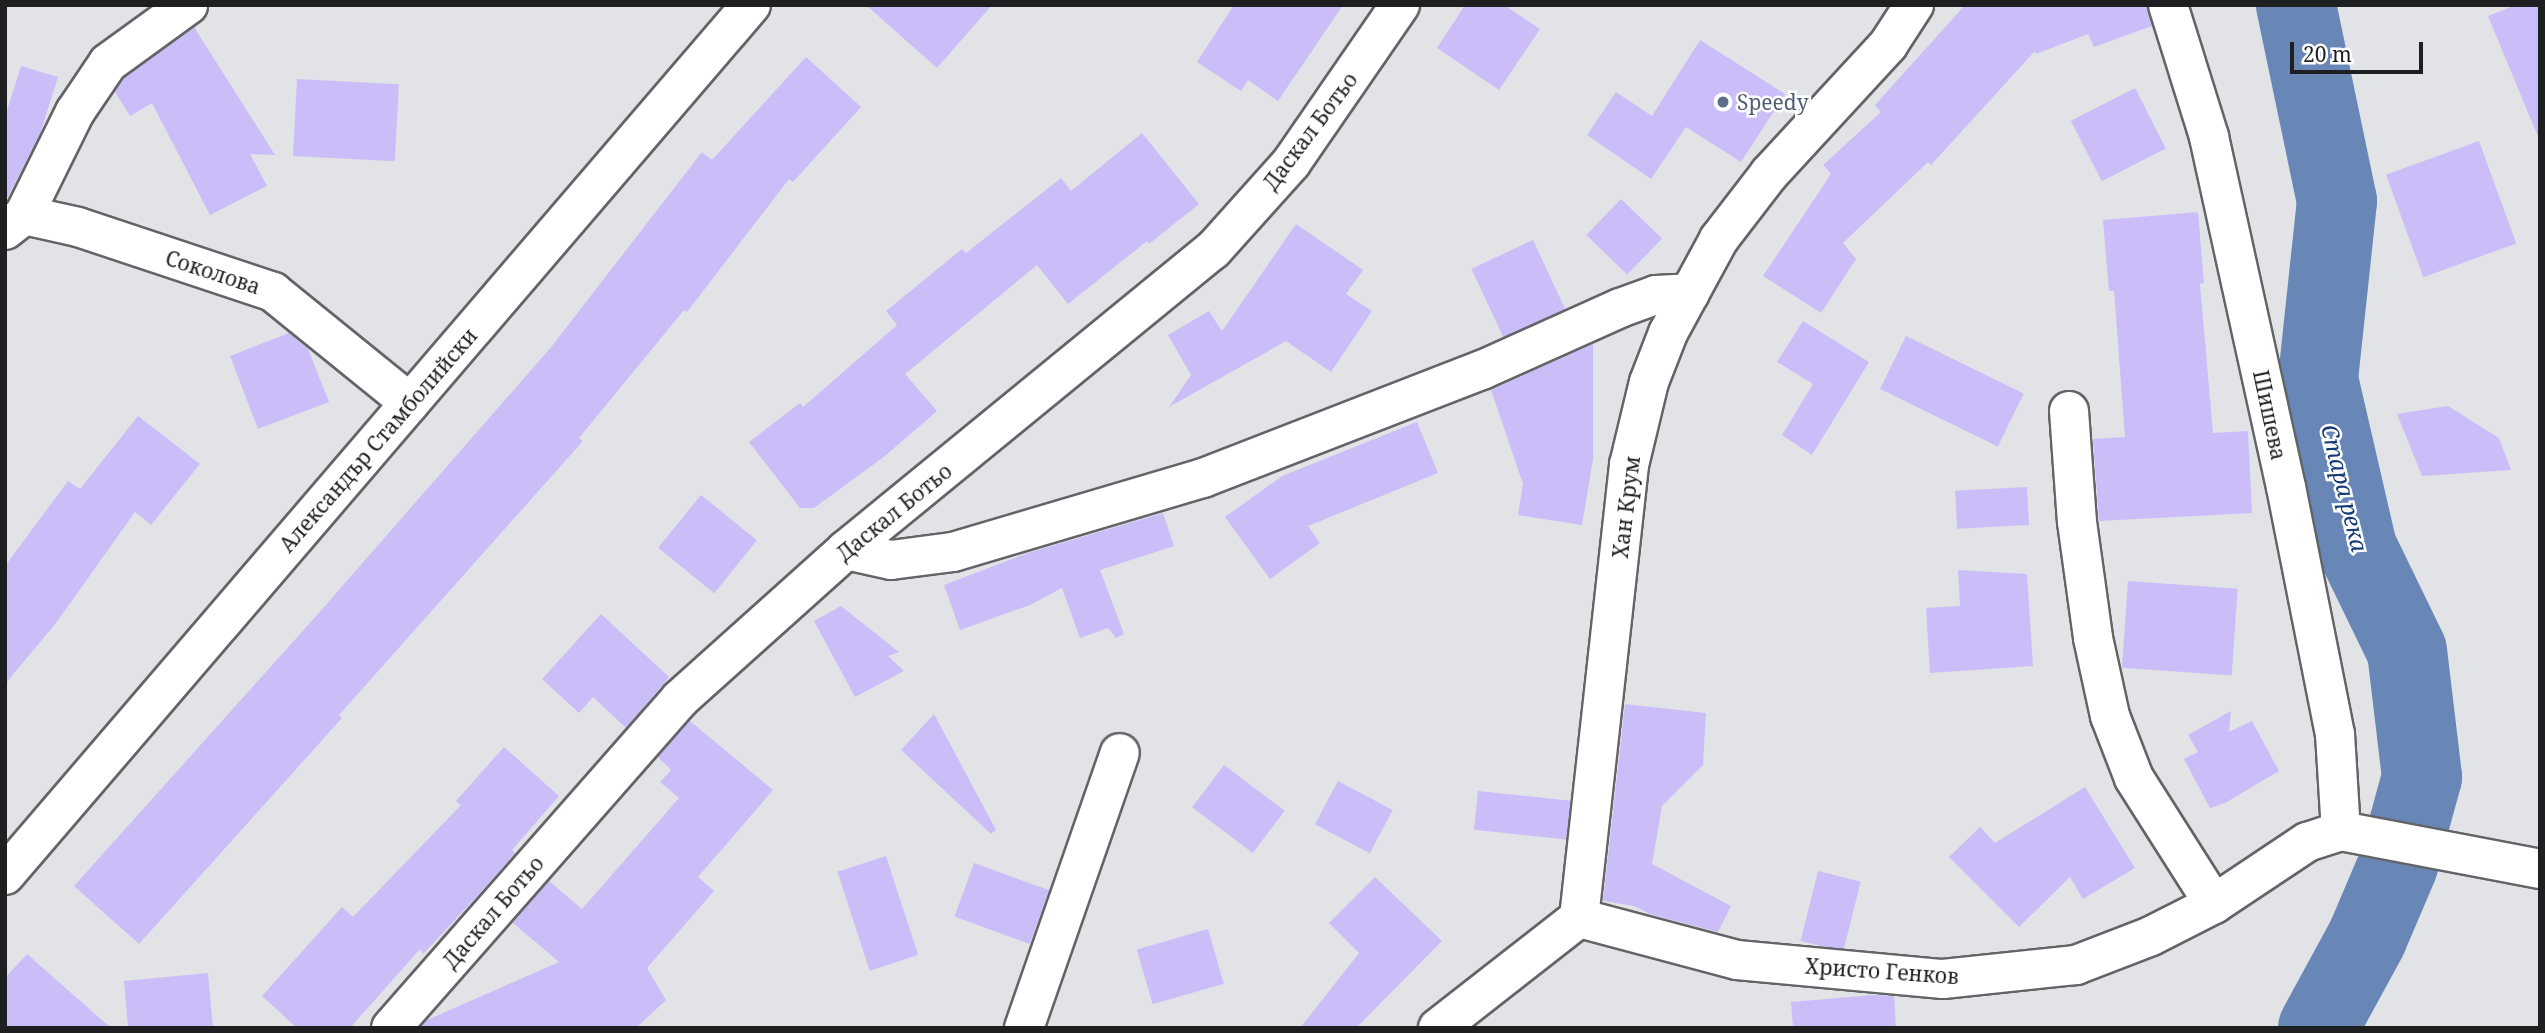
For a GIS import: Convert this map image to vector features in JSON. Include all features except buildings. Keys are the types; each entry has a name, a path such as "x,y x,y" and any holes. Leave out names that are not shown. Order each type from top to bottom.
{"street":[{"path":"14,223 75,112 108,63 188,5"},
{"name":"Александър Стамболийски","path":"5,875 751,5"},
{"name":"Даскал Ботьо","path":"391,1028 680,699 846,550 1213,250 1291,163 1400,5"},
{"name":"Хан Крум","path":"1579,918 1629,465 1649,382 1668,333 1719,239 1769,174 1888,45 1914,5"},
{"name":"Шишева","path":"2168,5 2209,137 2286,487 2354,833"},
{"name":"Соколова","path":"14,223 79,227 273,292 410,403"},
{"path":"846,550 891,560 953,552 1190,482 1482,370 1620,307 1656,295 1690,293"},
{"path":"2069,411 2077,522 2093,638 2110,716 2134,778 2214,904"},
{"path":"1024,1028 1120,753"},
{"path":"2354,833 2540,869"},
{"name":"Христо Генков","path":"1579,918 1737,960 1943,979 2076,965 2151,936 2214,904 2307,842 2354,833"},
{"path":"1438,1028 1579,918"}],"waterway":[{"name":"Стара река","path":"2296,5 2337,201 2318,379 2357,548 2407,651 2422,777 2398,865 2367,938 2318,1028"}],"place":[{"name":"Speedy","path":"1723,102"}]}
